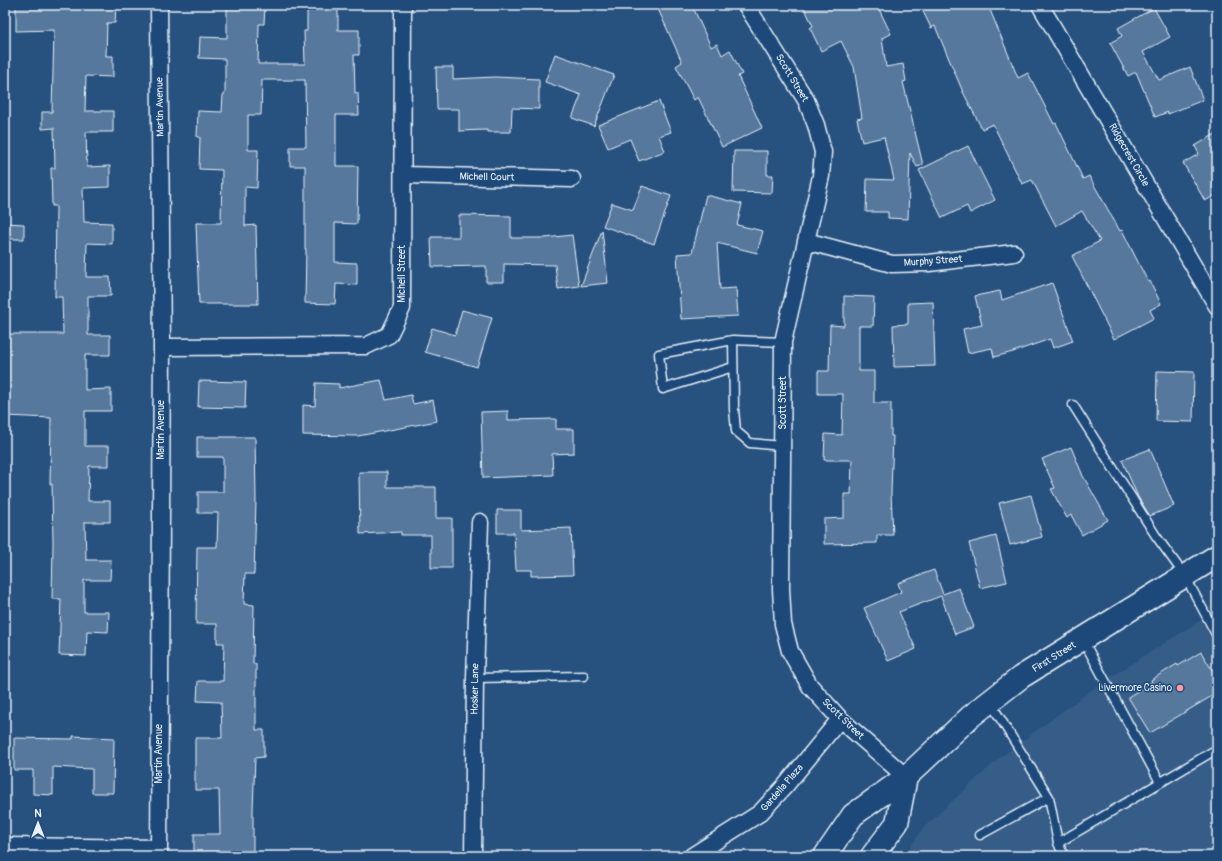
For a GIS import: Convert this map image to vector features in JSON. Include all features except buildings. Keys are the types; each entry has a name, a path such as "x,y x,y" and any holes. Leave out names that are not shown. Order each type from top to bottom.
{"main road":[{"name":"First Street","path":"825,856 853,815 906,777 970,717 1021,677 1185,576 1214,560"},
{"path":"872,856 897,823 906,777"}],"street":[{"name":"Martin Avenue","path":"158,5 162,347 159,852"},
{"name":"Michell Street","path":"162,347 366,346 389,335 402,308 403,5"},
{"name":"Scott Street","path":"746,5 806,100 816,125 823,152 821,176 783,342 781,589 783,624 790,651 810,686 840,719 906,777"},
{"name":"Ridgecrest Circle","path":"1041,5 1217,306"},
{"name":"Michell Court","path":"403,175 572,179"},
{"name":"Murphy Street","path":"806,241 892,264 929,263 1014,253"},
{"name":"Hosker Lane","path":"473,856 475,678 480,522"},
{"name":"Gardella Plaza","path":"692,856 760,813 786,786 840,719"},
{"path":"5,846 159,852"}],"lane":[{"path":"733,367 663,389 659,354 733,340 783,342"},
{"path":"733,340 734,409 736,431 750,443 782,446"},
{"path":"1073,405 1156,536 1185,576 1217,636"},
{"path":"1082,639 1160,782"},
{"path":"475,678 584,676"},
{"path":"990,701 1049,797 1058,843 1064,856"},
{"path":"1058,843 1217,748"},
{"path":"980,835 1049,797"}],"shaded area":[{"path":"1217,610 1217,856 904,856 923,828 998,759 1098,685"}],"place":[{"name":"Livermore Casino","path":"1180,688"}]}
